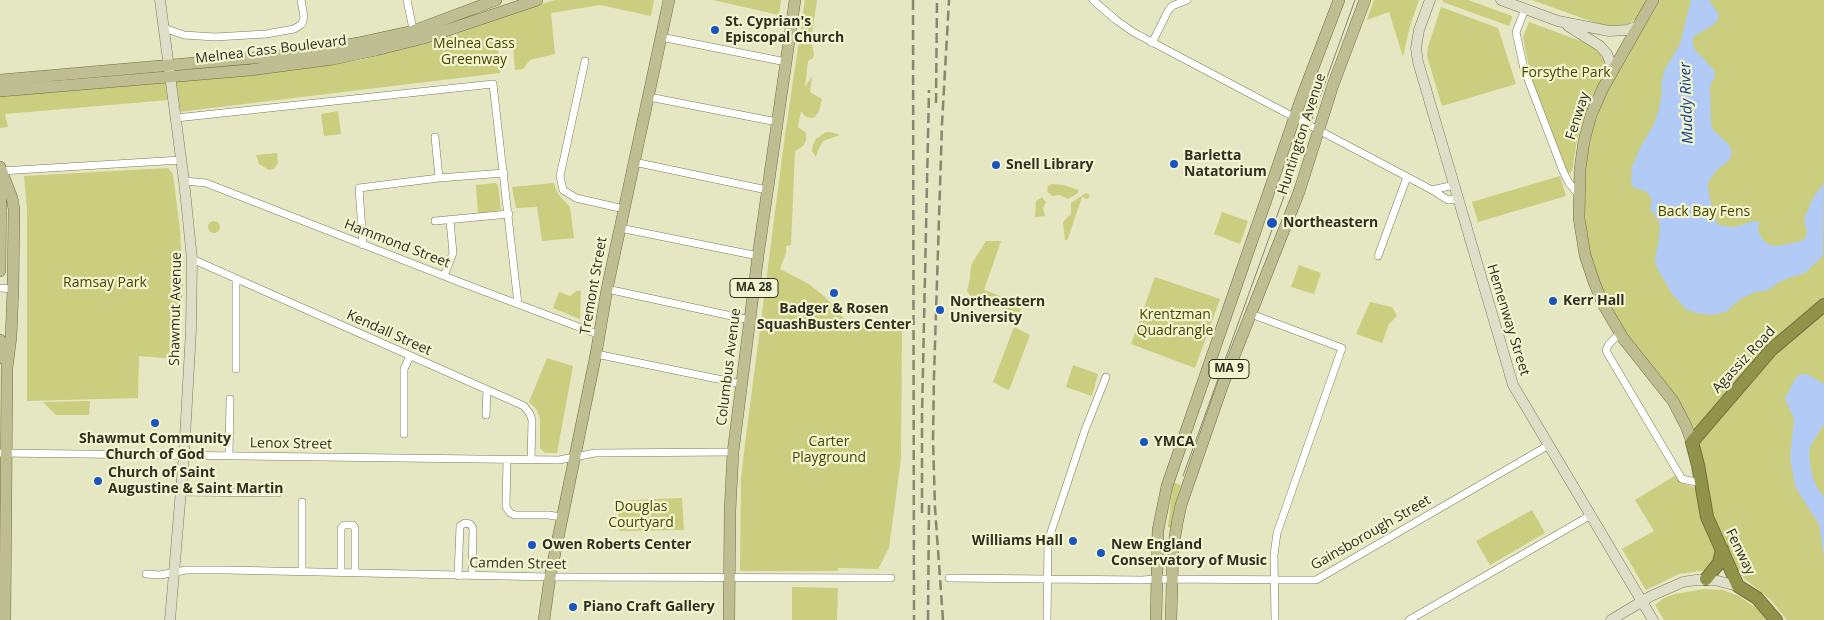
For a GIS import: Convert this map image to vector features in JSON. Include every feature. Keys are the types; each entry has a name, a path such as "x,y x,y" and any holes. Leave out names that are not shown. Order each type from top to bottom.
{"highway":[{"name":"Agassiz Road","path":"1692,442 1771,350 1824,305"},
{"name":"Fenway","path":"1692,442 1706,511 1738,586 1760,600 1776,620"},
{"path":"1706,580 1719,563 1722,549"}],"main road":[{"name":"Shawmut Avenue","path":"160,0 182,160 192,260 191,330 182,492 170,620"},
{"path":"475,8 488,0"},
{"name":"Melnea Cass Boulevard","path":"414,36 496,0"},
{"name":"Melnea Cass Boulevard","path":"0,91 298,54 414,36 538,0"},
{"name":"Tremont Street","path":"544,620 550,577 576,457 607,289 669,0"},
{"name":"Columbus Avenue","path":"729,620 733,452 758,256 795,0"},
{"name":"Huntington Avenue","path":"1155,618 1158,530 1166,486 1295,118 1339,0"},
{"name":"Huntington Avenue","path":"1171,620 1176,524 1181,505 1224,384 1298,192 1333,85 1365,0"},
{"name":"Hemenway Street","path":"1430,0 1416,48 1418,62 1514,385 1653,620"},
{"path":"1502,0 1558,21 1610,31 1628,30 1638,26"},
{"name":"Fenway","path":"1653,0 1596,101 1586,131 1580,161 1578,194 1580,228 1587,262 1600,297 1620,334 1673,401 1692,442"},
{"path":"1558,21 1598,44 1606,52 1613,69"},
{"name":"Melnea Cass Boulevard","path":"0,80 170,71"},
{"path":"0,169 0,271"},
{"path":"0,169 12,198 14,210 11,337 5,373 3,453 5,620"},
{"path":"0,340 5,373"},
{"name":"Tremont Street","path":"538,620 547,580 550,577"},
{"path":"1611,620 1642,601 1683,582 1722,581 1738,586"}],"street":[{"path":"164,28 184,36 215,37 266,34 294,29 302,24 304,17 301,0"},
{"path":"407,0 414,36"},
{"path":"1093,0 1116,20 1152,43 1448,200 1458,199"},
{"path":"1152,43 1172,6 1187,0"},
{"name":"Fenway","path":"1524,9 1516,32 1524,70 1563,171 1569,183 1578,194"},
{"path":"661,38 786,62"},
{"path":"585,61 560,176 563,190 576,198 624,209"},
{"path":"176,118 493,84 518,304"},
{"path":"649,97 777,122"},
{"path":"435,137 439,178"},
{"path":"0,169 182,160"},
{"path":"634,162 768,190"},
{"path":"363,245 359,188 439,178 504,173"},
{"path":"1378,256 1407,177"},
{"name":"Hammond Street","path":"184,181 206,183 600,335"},
{"path":"1432,190 1454,185"},
{"path":"435,222 508,214"},
{"path":"444,276 453,253 450,221"},
{"path":"620,228 758,256"},
{"name":"Kendall Street","path":"192,260 524,406 530,414 532,422 531,460"},
{"path":"236,279 236,370"},
{"path":"0,288 13,289"},
{"path":"607,289 750,320"},
{"path":"1251,314 1342,348 1277,533 1274,555 1275,620"},
{"path":"1620,334 1609,344 1606,350 1609,356 1682,479 1701,483"},
{"path":"596,354 742,384"},
{"path":"404,434 404,369 410,356"},
{"path":"1047,620 1048,541 1085,430 1106,377"},
{"path":"486,390 486,415"},
{"path":"228,456 230,399"},
{"name":"Gainsborough Street","path":"949,578 1311,581 1320,578 1549,445"},
{"name":"Lenox Street","path":"3,453 559,460 595,453 733,452"},
{"path":"507,460 506,508 510,513 515,515 562,517"},
{"path":"182,492 278,493"},
{"path":"302,502 302,572"},
{"path":"1409,620 1591,515"},
{"path":"458,576 460,526 465,523 470,524 473,528 472,576"},
{"path":"341,573 342,528 344,525 353,525 355,528 355,573"},
{"name":"Camden Street","path":"146,574 160,575 176,571 226,570 458,576 891,578"}],"green space":[{"name":"Melnea Cass Greenway","path":"555,0 654,0 651,16 600,5 551,13 555,54 530,60 523,69 515,70 513,46 498,47 500,73 170,113 168,100 5,114 8,127 0,128 0,96 275,72 360,60 437,41"},
{"path":"713,0 781,0 779,15"},
{"name":"Carter Playground","path":"805,0 817,0 811,41 814,54 813,58 808,61 805,87 812,76 810,92 822,99 819,111 815,117 806,117 801,111 798,127 806,133 806,140 803,146 795,151 791,245 786,246 786,253 780,269 809,284 825,297 848,323 902,323 901,459 889,548 878,569 838,568 838,571 740,571 741,480 744,452 785,135"},
{"path":"1374,0 1419,0 1410,26 1403,57 1389,12 1367,20"},
{"path":"1443,0 1468,0 1512,16 1512,18 1509,26 1443,2"},
{"path":"1532,0 1646,0 1638,17 1625,27 1604,26"},
{"name":"Back Bay Fens","path":"1660,0 1824,0 1824,300 1793,322 1759,354 1694,432 1629,338 1607,301 1591,260 1584,220 1586,157 1593,127 1605,96"},
{"path":"1441,7 1498,28 1516,84 1442,106 1427,56 1428,47"},
{"name":"Forsythe Park","path":"1529,22 1586,43 1599,52 1606,64 1605,73 1592,96 1577,140 1572,172 1568,173 1531,78 1523,37"},
{"path":"338,111 341,134 324,136 321,114"},
{"path":"826,132 840,135 823,141 816,157 812,151 813,145 816,139"},
{"path":"277,153 278,163 274,169 269,170 259,164 256,155"},
{"name":"Ramsay Park","path":"168,168 173,174 180,230 183,283 179,347 176,359 139,356 138,398 27,401 27,209 24,176"},
{"path":"1560,176 1566,196 1478,222 1472,202"},
{"path":"496,183 498,185 501,210 478,214 476,185"},
{"path":"554,183 558,194 570,207 574,238 542,241 537,207 516,208 512,187"},
{"path":"1052,184 1064,185 1078,190 1078,193 1068,199 1060,195 1052,196 1047,191 1048,186"},
{"path":"1086,193 1090,195 1088,199 1082,197 1068,238 1065,240 1063,222 1071,214 1071,203"},
{"path":"1042,197 1046,202 1043,208 1045,216 1035,217 1036,201"},
{"path":"1222,212 1248,221 1240,244 1214,234"},
{"path":"214,221 220,227 214,233 208,227"},
{"path":"986,241 1001,241 984,290 1022,304 1019,314 972,298 967,291 971,265"},
{"path":"1299,265 1321,273 1314,294 1291,287"},
{"name":"Krentzman Quadrangle","path":"1155,277 1220,299 1195,368 1131,344"},
{"path":"576,291 581,291 580,319 553,308 559,292 570,296"},
{"path":"1370,302 1392,307 1397,316 1389,324 1382,343 1356,334"},
{"path":"1824,310 1824,620 1787,620 1771,600 1738,572 1712,517 1699,443 1783,344"},
{"path":"1014,327 1030,335 1008,390 993,382"},
{"path":"547,358 573,366 557,453 545,453 540,448 540,418 537,410 529,402"},
{"path":"1073,365 1098,374 1092,396 1066,387"},
{"path":"90,401 89,415 56,415 43,402"},
{"path":"1676,475 1682,483 1693,487 1697,491 1718,553 1707,570 1679,574 1646,590 1622,549 1654,531 1635,500"},
{"path":"1173,482 1181,485 1171,528 1168,527"},
{"name":"Douglas Courtyard","path":"682,498 684,530 620,531 616,524 619,511 632,500"},
{"path":"1532,510 1545,533 1490,565 1476,541"},
{"path":"792,587 838,588 837,620 792,620"},
{"path":"1704,589 1723,590 1739,596 1759,610 1767,620 1664,620 1655,605 1664,598 1675,594"}],"water":[{"name":"Muddy River","path":"1691,0 1709,0 1719,15 1713,25 1693,37 1695,50 1714,70 1715,76 1710,86 1711,123 1713,130 1732,150 1731,157 1716,171 1708,182 1709,195 1716,221 1719,225 1730,227 1753,221 1760,222 1759,234 1770,245 1779,246 1801,241 1807,233 1804,219 1813,198 1824,183 1823,256 1805,273 1783,280 1766,291 1755,292 1739,300 1726,312 1714,315 1687,310 1672,294 1656,266 1655,257 1660,227 1659,221 1650,209 1652,200 1647,192 1633,187 1631,182 1632,167 1641,146 1654,124 1659,109 1661,84 1665,69 1680,44"},
{"path":"1803,374 1809,375 1824,384 1824,424 1811,445 1809,453 1812,476 1824,497 1824,557 1819,524 1795,487 1790,457 1794,419 1785,399 1795,379"}],"tram line":[{"path":"1183,476 1355,0"}],"railway":[{"path":"913,0 914,620"},
{"path":"936,103 937,0"},
{"path":"943,620 935,508 933,439 942,124 949,0"},
{"path":"922,513 922,415 929,90"},
{"path":"928,620 929,503"}],"place":[{"name":"St. Cyprian's Episcopal Church","path":"715,30"},
{"name":"Barletta Natatorium","path":"1174,164"},
{"name":"Snell Library","path":"996,165"},
{"name":"Northeastern","path":"1272,223"},
{"name":"Badger & Rosen SquashBusters Center","path":"834,293"},
{"name":"Kerr Hall","path":"1553,301"},
{"name":"Northeastern University","path":"940,310"},
{"name":"Shawmut Community Church of God","path":"155,423"},
{"name":"YMCA","path":"1144,442"},
{"name":"Church of Saint Augustine & Saint Martin","path":"98,481"},
{"name":"Williams Hall","path":"1073,541"},
{"name":"Owen Roberts Center","path":"532,545"},
{"name":"New England Conservatory of Music","path":"1101,553"},
{"name":"Piano Craft Gallery","path":"573,607"}]}
